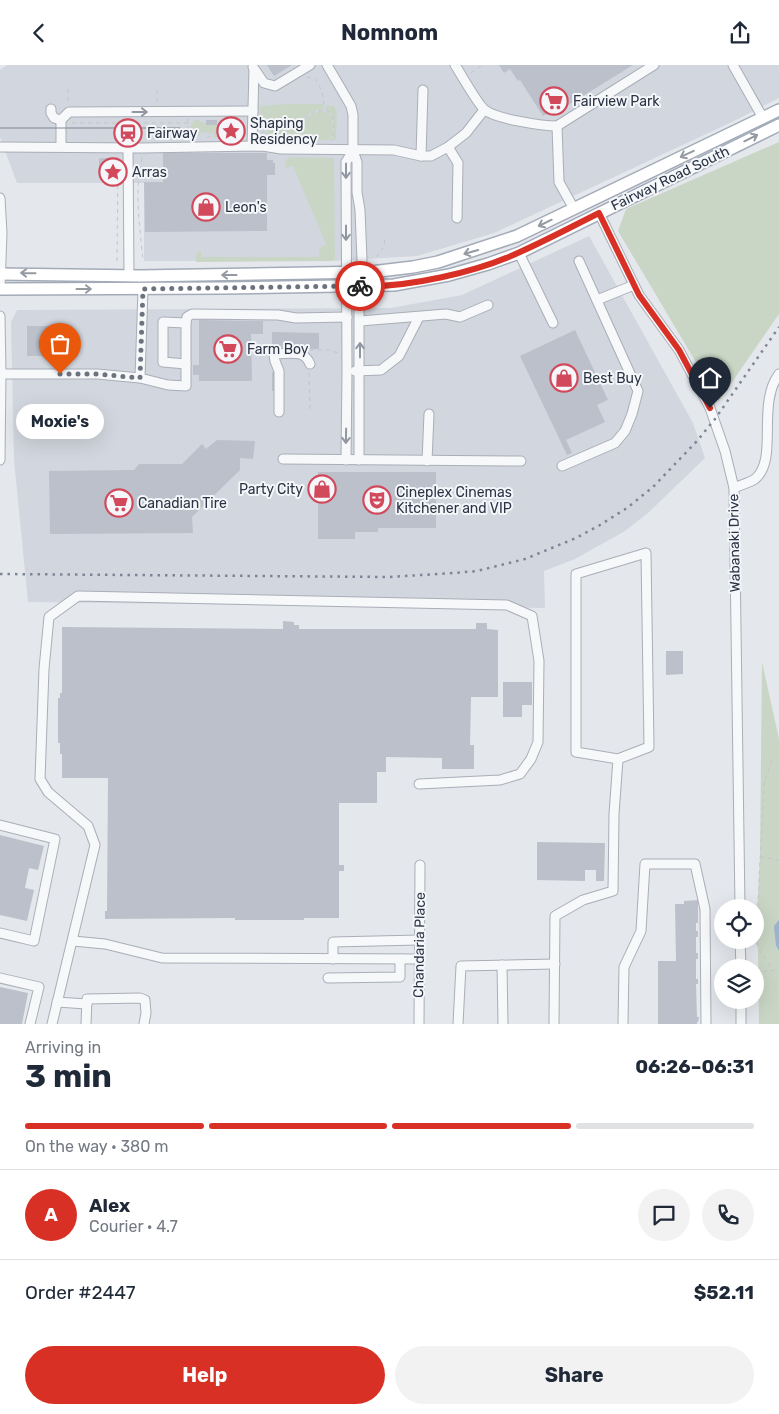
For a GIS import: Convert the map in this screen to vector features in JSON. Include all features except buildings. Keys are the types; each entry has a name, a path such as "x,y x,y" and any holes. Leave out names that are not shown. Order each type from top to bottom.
{"main road":[{"name":"Fairway Road South","path":"0,274 346,273 413,267 478,250 517,236 779,110"},
{"name":"Fairway Road South","path":"0,288 143,289 361,286 394,285 422,281 488,264 519,253 779,125"}],"street":[{"path":"252,67 264,83 275,86 310,65"},
{"path":"327,65 351,106 353,115 353,151 357,162 362,272 359,460"},
{"path":"455,65 484,110 495,115 547,126 557,126 654,65"},
{"path":"732,65 762,118"},
{"path":"252,67 252,146"},
{"path":"420,156 423,90"},
{"path":"52,109 51,113 54,118 62,120"},
{"path":"0,147 263,146 281,149 394,150 420,156 431,156 448,147 466,133 484,110"},
{"path":"61,146 62,120 66,114 72,112 253,111"},
{"path":"557,126 559,182 574,209"},
{"path":"128,147 129,275"},
{"path":"448,147 458,163 457,219"},
{"path":"346,460 346,162 353,151"},
{"path":"0,198 2,233 0,288"},
{"name":"Wabanaki Drive","path":"599,213 634,285 679,350 710,408 725,451 734,488 740,899"},
{"path":"519,253 553,323"},
{"path":"562,466 615,443 625,431 632,415 638,391 579,261"},
{"path":"597,300 634,285"},
{"path":"140,378 143,289"},
{"path":"360,321 446,314 460,317 488,305"},
{"path":"1,374 97,374 140,378 168,385 186,386 186,323 187,317 192,314 278,315 296,318 347,317"},
{"path":"0,316 0,459"},
{"path":"347,371 381,370 399,355 419,317"},
{"path":"186,323 163,322 163,362 186,364"},
{"path":"277,412 279,371 274,355 299,353 308,357 310,364"},
{"path":"734,488 756,479 769,462 773,449 769,399 779,374"},
{"path":"426,461 428,414"},
{"path":"283,459 521,461"},
{"path":"646,553 649,747 618,759 576,752 576,575 646,553"},
{"path":"52,1024 95,845 88,826 48,792 40,779 44,669 49,617 78,596 507,605 532,616 539,670 538,742 531,759 520,773 500,779 419,784"},
{"path":"554,1024 555,917 583,900 613,891 614,814 618,759"},
{"path":"0,825 55,839 34,941 0,933"},
{"path":"622,1024 624,967 640,931 645,865 695,864 704,909 706,1024"},
{"name":"Chandaria Place","path":"418,1024 420,865"},
{"path":"333,959 333,942 419,940"},
{"path":"73,941 105,944 162,958 419,959"},
{"path":"328,978 400,977 400,959"},
{"path":"458,1024 461,966 555,964"},
{"path":"502,965 503,1024"},
{"path":"0,978 39,987 30,1024"},
{"path":"86,1024 87,999 140,998 145,1000 146,1013 144,1024"},
{"path":"57,1002 87,1004"},
{"path":"740,1024 741,1009"}],"path":[{"path":"469,73 483,65"},
{"path":"305,77 314,78 321,86 324,95 324,110"},
{"path":"68,89 68,105"},
{"path":"157,90 157,105"},
{"path":"260,133 273,127 286,127 297,124 311,112 324,110 330,114 334,123 330,142"},
{"path":"206,138 227,127 229,116"},
{"path":"188,119 188,138"},
{"path":"72,123 188,123"},
{"path":"142,156 139,167 143,261"},
{"path":"116,261 118,161"},
{"path":"376,257 384,247 385,236"},
{"path":"772,760 764,783 756,939 758,949 773,970"},
{"path":"760,857 779,860"},
{"path":"764,971 779,970"}],"shaded area":[{"path":"7,65 779,65 779,98 734,121 494,233 417,256 332,261 144,261 144,183 17,183 0,137 0,70"},
{"path":"589,236 693,423 705,458 648,513 625,531 575,559 544,571 545,608 28,602 14,460 11,322 17,310 391,308 462,295"}],"green space":[{"path":"323,104 324,109 313,111 295,124 285,127 271,126 261,130 260,106"},
{"path":"325,106 334,106 336,110 336,140 332,140 333,119 325,109"},
{"path":"326,111 332,121 330,140 288,140 264,133 272,128 292,127 313,113"},
{"path":"194,120 200,120 200,122 204,122 206,125 219,124 219,120 227,120 228,122 225,127 217,132 200,133 200,136 192,136 190,130"},
{"path":"232,121 238,125 238,130 233,136 211,137 225,131"},
{"path":"779,142 779,314 719,401 618,231 626,209"},
{"path":"290,157 334,158 335,259 332,261 196,262 196,254 199,251 201,251 201,257 319,257 320,248 326,244 293,166 285,168 286,160"},
{"path":"762,662 779,739 779,920 776,946 779,951 779,1024 759,1024 759,1009 764,1009 764,959 758,959 758,949 764,949 764,899 758,899"}],"water":[{"path":"779,920 779,951 776,946 774,926"}],"tram line":[{"path":"0,128 180,128"}],"railway":[{"path":"0,574 389,577 477,571 525,559 576,538 600,525 627,508 653,487 697,441 715,419 779,327"}],"way so far":[{"path":"60,374 97,374 140,378 144,304 143,289 360,286"}],"place":[{"name":"Fairview Park","path":"554,101"},
{"name":"Shaping Residency","path":"231,131"},
{"name":"Fairway","path":"128,133"},
{"name":"Arras","path":"113,172"},
{"name":"Leon's","path":"206,207"},
{"name":"Farm Boy","path":"228,349"},
{"name":"Moxie's","path":"60,374"},
{"name":"Best Buy","path":"564,378"},
{"name":"Party City","path":"322,489"},
{"name":"Cineplex Cinemas Kitchener and VIP","path":"377,500"},
{"name":"Canadian Tire","path":"119,503"}],"route":[{"path":"360,286 372,287 422,281 488,264 519,253 599,213 639,295 679,350 710,408"}]}
